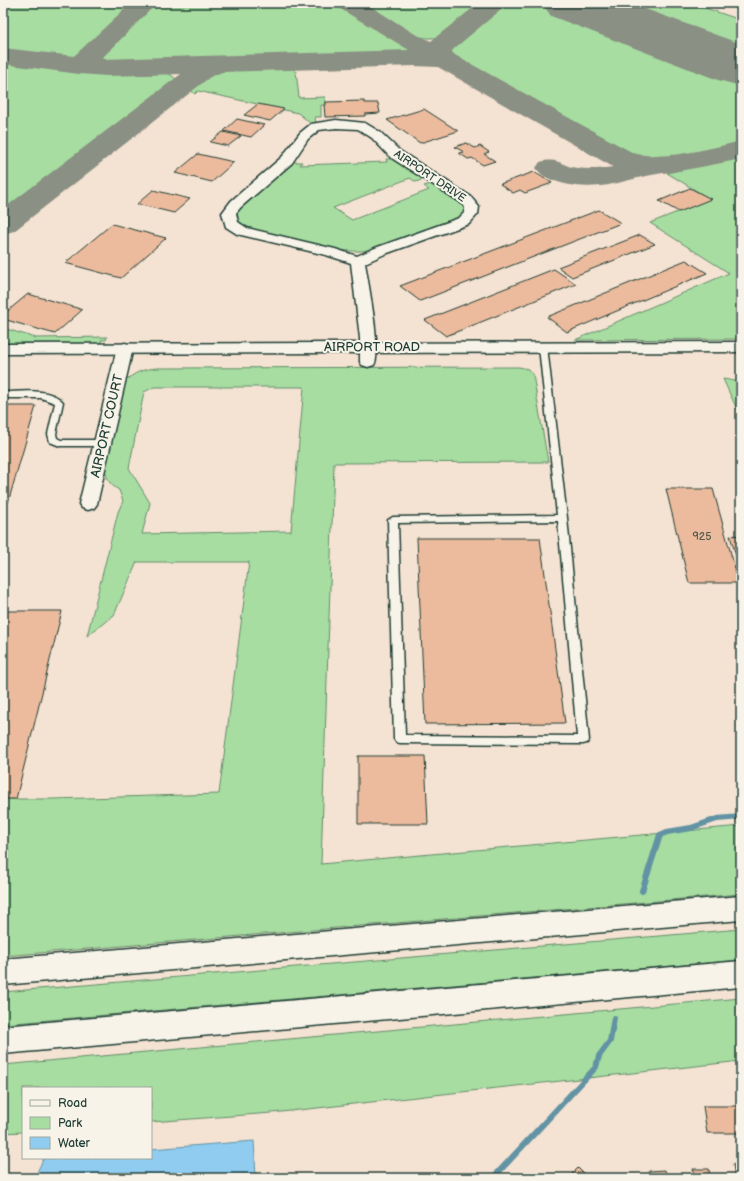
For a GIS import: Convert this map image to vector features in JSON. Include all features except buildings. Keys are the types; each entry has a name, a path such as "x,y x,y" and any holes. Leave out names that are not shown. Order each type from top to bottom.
{"main road":[{"name":"AIRPORT ROAD","path":"545,355 741,347"},
{"name":"AIRPORT ROAD","path":"3,349 123,355 545,355 741,362"},
{"name":"AIRPORT ROAD","path":"3,363 123,355"},
{"path":"3,972 741,908"},
{"path":"3,1040 741,974"}],"street":[{"name":"AIRPORT DRIVE","path":"336,124 362,126 376,135 395,154 466,199 472,206 471,214 464,221 380,251 358,261 330,252 242,231 231,224 229,213 236,204 287,160 304,136 315,127 336,124"},
{"path":"358,261 368,355"},
{"name":"AIRPORT COURT","path":"88,504 123,355"}],"lane":[{"path":"545,355 562,518 583,740 400,739 394,520 562,518"},
{"path":"3,395 46,396 55,398 59,402 52,434 53,440 60,444 102,443"}],"green space":[{"path":"3,3 139,3 83,54 63,58 43,58 3,52"},
{"path":"155,3 340,3 415,49 412,55 126,65 108,62 103,57 105,51"},
{"path":"358,3 486,3 455,29 444,35 433,38 411,34 400,29 388,23"},
{"path":"506,3 551,3 741,74 741,145 665,161 647,161 450,54 453,49"},
{"path":"593,3 690,3 741,20 741,57"},
{"path":"3,59 87,70 158,71 172,76 176,79 176,83 3,218"},
{"path":"243,66 282,66 292,68 296,71 299,98 325,97 326,105 321,105 321,117 315,117 316,124 310,124 298,113 198,91 195,94 190,90 191,87 204,77 223,69"},
{"path":"741,156 741,339 575,340 729,273 650,223 710,199 667,173"},
{"path":"386,159 398,159 426,178 416,182 410,178 333,208 352,220 429,190 424,186 434,183 467,205 466,212 460,219 378,248 364,251 339,250 249,228 238,223 235,217 237,211 290,162 302,162 300,165 387,162"},
{"path":"3,328 36,338 107,337 106,340 101,340 101,342 97,344 3,345"},
{"path":"519,367 528,369 533,375 548,462 334,463 321,864 741,826 741,894 3,956 3,799 219,794 249,562 137,562 114,615 87,636 118,512 123,501 119,490 111,484 105,470 125,382 140,372 157,368","holes":["154,387 304,387 291,531 142,534 150,503 129,468 144,392"]},
{"path":"723,379 741,382 741,418"},
{"path":"741,929 741,960 3,1024 3,992"},
{"path":"741,998 741,1061 272,1113 152,1122 152,1087 22,1087 22,1132 3,1133 3,1065"}],"water":[{"path":"254,1141 256,1178 37,1178 38,1170 44,1159 152,1159 152,1149"}],"waterway":[{"path":"642,891 660,835 667,832 691,828 717,819 741,817"},
{"path":"493,1178 596,1067 599,1056 610,1041 614,1018"}],"taxiway":[{"path":"80,65 145,3"},
{"path":"348,3 406,39 433,52"},
{"path":"433,52 494,3"},
{"path":"569,3 613,19"},
{"path":"414,58 424,57 433,52"},
{"path":"433,52 443,57"},
{"path":"3,56 80,65"},
{"path":"80,65 107,68 414,58"},
{"path":"414,58 442,59 452,63 622,160 652,165 667,164 697,160 741,150"},
{"path":"3,224 201,71 217,65"},
{"path":"551,168 563,174 576,177 601,178 652,167"}],"runway":[{"path":"572,3 741,66"}]}
